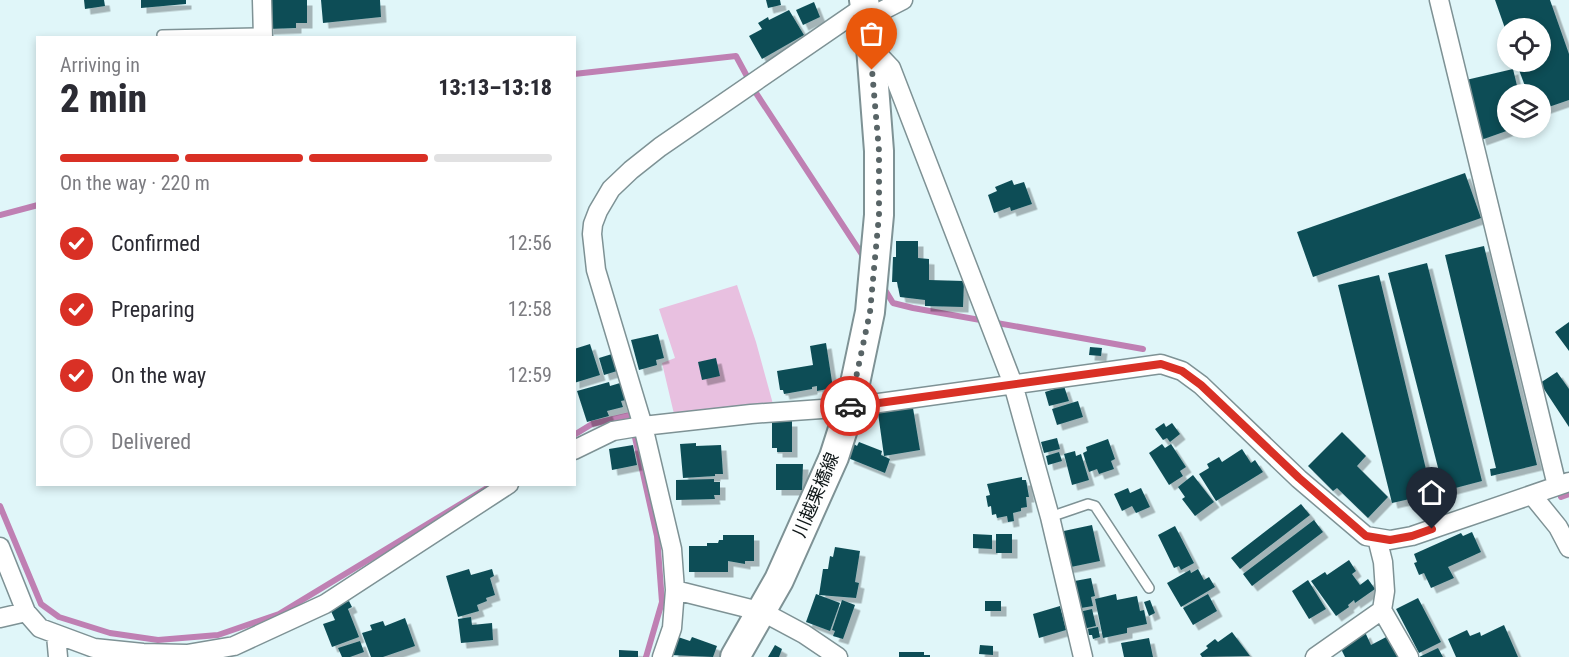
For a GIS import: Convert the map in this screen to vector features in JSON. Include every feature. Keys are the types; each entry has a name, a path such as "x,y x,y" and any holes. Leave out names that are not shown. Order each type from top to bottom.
{"main road":[{"name":"川越栗橋線","path":"735,657 763,612 779,580 834,457 850,407 870,312 879,215 879,151 871,47 865,8"}],"street":[{"path":"262,0 262,35"},
{"path":"662,657 672,628 675,590 672,549 644,426 596,270 592,234 598,210 611,189 660,147 865,8 903,0"},
{"path":"576,449 613,431 644,426 751,414 850,407 1161,364 1182,371 1201,385 1299,478 1366,536 1390,540 1412,536 1563,484 1439,0"},
{"path":"871,47 891,68 1012,384 1050,517 1083,657"},
{"path":"0,547 26,612 40,628 94,648 143,653 187,654 234,646 325,604 506,486"},
{"path":"1532,495 1558,527 1569,548"},
{"path":"1377,538 1383,562 1385,591 1382,610 1409,657"},
{"path":"675,590 763,612 804,634 838,657"},
{"path":"1315,657 1382,610"},
{"path":"0,618 26,612"},
{"path":"56,635 58,657"}],"lane":[{"path":"162,35 262,35"},
{"path":"1050,517 1088,504 1095,506 1149,588"}],"shaded area":[{"path":"737,285 773,404 674,414 662,363 675,358 659,309"}],"building":[{"path":"84,0 104,0 105,6 85,9"},
{"path":"141,0 186,0 186,4 141,8"},
{"path":"267,0 307,0 307,23 296,23 296,28 268,29"},
{"path":"321,0 380,0 381,17 323,23"},
{"path":"766,0 780,0 781,5 768,8"},
{"path":"1495,0 1550,0 1569,54 1569,100 1551,106 1551,84 1524,84 1520,72 1551,72 1551,18 1501,18"},
{"path":"814,2 820,17 803,25 796,10"},
{"path":"789,10 804,35 762,59 749,36 762,29 758,23"},
{"path":"1500,72 1514,72 1517,84 1497,84 1497,134 1481,140 1466,80"},
{"path":"1465,173 1481,218 1313,277 1297,232"},
{"path":"1012,180 1014,185 1024,182 1032,204 1011,211 1010,207 994,213 988,195 997,191 995,187"},
{"path":"896,241 918,241 918,258 929,259 929,280 964,281 963,307 925,306 925,300 900,297 897,282 892,282"},
{"path":"1484,246 1537,465 1491,476 1490,469 1496,468 1445,255"},
{"path":"1427,263 1482,481 1444,491 1388,273"},
{"path":"1379,275 1432,494 1392,503 1338,285"},
{"path":"1569,322 1569,351 1555,332"},
{"path":"658,334 664,358 656,360 657,365 639,370 631,340"},
{"path":"826,343 833,388 817,391 817,386 784,394 783,390 780,390 777,371 813,365 810,346"},
{"path":"590,344 600,375 576,382 576,348"},
{"path":"1090,347 1102,348 1101,356 1089,355"},
{"path":"612,354 617,371 604,375 599,358"},
{"path":"716,358 720,376 702,380 698,362"},
{"path":"1557,372 1569,389 1569,427 1540,383"},
{"path":"609,382 610,386 620,383 626,400 621,401 623,407 607,411 609,416 587,422 577,391"},
{"path":"1064,386 1069,401 1049,406 1045,392"},
{"path":"1078,401 1083,417 1057,425 1052,409"},
{"path":"913,408 920,450 884,456 878,413"},
{"path":"772,421 792,421 792,452 777,452 777,448 772,448"},
{"path":"1164,423 1166,427 1172,423 1180,434 1170,442 1167,438 1163,440 1155,429"},
{"path":"1342,432 1366,456 1357,466 1388,497 1368,518 1337,488 1333,491 1308,466"},
{"path":"1057,438 1060,449 1044,453 1041,442"},
{"path":"1108,439 1115,459 1111,461 1114,469 1099,474 1097,469 1089,472 1083,453 1087,451 1086,447"},
{"path":"859,442 882,451 881,455 890,459 885,473 848,458 854,444 857,446"},
{"path":"696,443 696,446 721,445 723,474 683,478 680,444"},
{"path":"1162,444 1165,448 1171,444 1186,467 1180,471 1183,476 1169,485 1149,453"},
{"path":"633,445 637,465 612,470 609,449"},
{"path":"1242,449 1251,463 1255,460 1263,472 1216,501 1199,474 1209,468 1207,464 1219,457 1222,462"},
{"path":"1075,451 1076,456 1081,454 1089,480 1072,485 1064,454"},
{"path":"1059,452 1062,461 1048,465 1046,456"},
{"path":"776,464 803,464 802,490 776,490"},
{"path":"1193,475 1214,502 1195,516 1182,499 1185,497 1178,487"},
{"path":"1022,477 1022,480 1026,480 1029,497 1026,497 1027,507 1013,513 1014,521 1008,522 1007,516 997,518 996,514 992,515 986,496 990,495 987,484"},
{"path":"714,479 714,482 720,482 720,495 714,495 715,499 676,500 676,480"},
{"path":"1128,488 1130,493 1141,488 1150,507 1136,513 1132,506 1122,511 1114,494"},
{"path":"1301,504 1310,515 1240,569 1231,558"},
{"path":"1314,520 1323,532 1252,586 1243,574"},
{"path":"1092,525 1100,561 1066,568 1059,532"},
{"path":"1175,526 1194,563 1181,570 1179,566 1174,568 1158,535"},
{"path":"1472,532 1481,552 1448,567 1454,578 1431,588 1424,573 1419,575 1414,563 1417,562 1414,554 1461,533 1463,536"},
{"path":"973,534 992,535 992,549 973,548"},
{"path":"996,534 1012,534 1012,553 996,553"},
{"path":"723,535 754,535 754,561 745,561 745,564 728,561 728,572 689,572 689,546 707,546 707,543 718,543 719,540 723,540"},
{"path":"835,547 860,551 855,582 859,583 856,598 819,595 823,569 828,569 830,556 833,557"},
{"path":"1349,560 1356,571 1352,574 1360,585 1368,579 1375,589 1355,603 1354,600 1348,605 1349,607 1336,616 1311,581 1325,572 1327,575"},
{"path":"469,569 471,575 492,569 494,576 490,578 495,595 477,605 479,611 458,617 446,576"},
{"path":"1198,569 1204,580 1209,577 1215,587 1181,607 1167,583 1190,570 1191,573"},
{"path":"1091,578 1095,596 1091,597 1093,606 1075,609 1069,582"},
{"path":"1308,580 1326,609 1309,619 1292,591"},
{"path":"816,594 840,603 830,631 806,622"},
{"path":"1116,594 1117,600 1137,596 1140,611 1144,610 1147,624 1127,628 1127,633 1103,638 1095,599"},
{"path":"1208,594 1217,611 1193,625 1183,608"},
{"path":"1418,598 1441,642 1419,653 1396,609"},
{"path":"842,600 855,605 843,639 833,636 835,631 832,630"},
{"path":"1150,600 1155,613 1149,616 1144,602"},
{"path":"349,601 352,607 348,609 359,637 332,647 323,624 335,620 330,609"},
{"path":"985,601 1001,601 1001,611 985,611"},
{"path":"1060,606 1066,630 1039,638 1033,614"},
{"path":"1092,609 1096,626 1083,629 1079,612"},
{"path":"471,617 472,625 492,623 493,640 461,643 458,619"},
{"path":"405,618 415,646 383,657 371,657 362,633 372,630 370,625 383,621 385,626"},
{"path":"1504,625 1518,657 1456,657 1448,639 1467,630 1470,636 1480,632 1481,636"},
{"path":"1098,627 1100,637 1093,639 1088,629"},
{"path":"1232,632 1250,656 1202,657 1200,654 1208,648 1206,646 1215,639 1218,642"},
{"path":"1365,632 1371,645 1390,635 1401,657 1345,657 1341,649"},
{"path":"678,637 690,641 692,637 717,646 713,657 671,655"},
{"path":"1149,638 1153,657 1124,657 1121,643"},
{"path":"360,641 364,652 342,657 338,648"},
{"path":"775,645 782,649 779,657 768,657"},
{"path":"980,645 993,646 993,655 979,654"},
{"path":"1438,648 1443,657 1419,657"},
{"path":"619,650 638,651 638,657 619,657"},
{"path":"899,652 924,652 924,655 930,655 930,657 899,657"}],"waterway":[{"path":"576,74 736,56 756,93 865,259"},
{"path":"0,215 36,206"},
{"path":"882,285 893,303 913,308 1143,349"},
{"path":"576,434 592,424 630,415 657,536 662,602 646,657"},
{"path":"0,506 41,604 59,617 110,633 158,640 218,635 279,614 487,488"},
{"path":"1561,497 1569,494"}],"way so far":[{"path":"850,406 870,312 879,215 879,151 872,70"}],"route":[{"path":"850,406 1161,364 1182,371 1201,385 1299,478 1366,536 1390,540 1432,529"}]}
